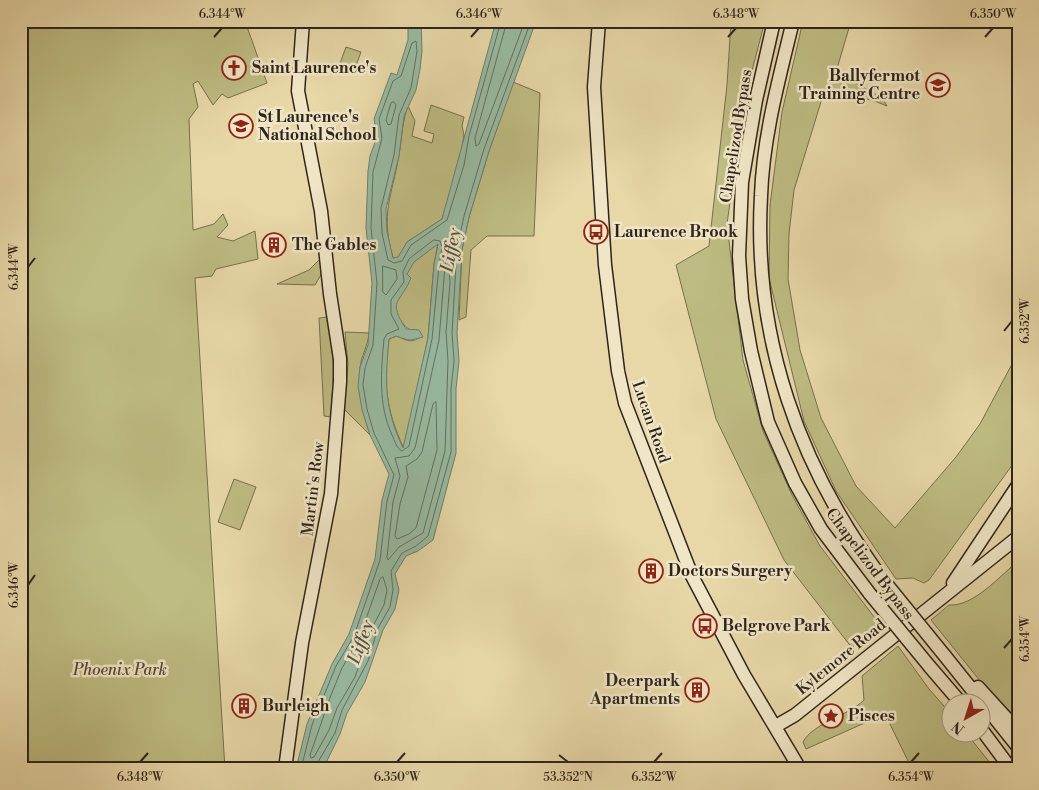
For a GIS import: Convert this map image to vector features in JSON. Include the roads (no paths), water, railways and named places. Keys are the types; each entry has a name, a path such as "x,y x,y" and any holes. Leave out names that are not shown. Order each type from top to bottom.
{"main road":[{"name":"Martin's Row","path":"285,769 302,643 331,494 340,382 340,359 330,294 321,211 298,91 303,21"},
{"name":"Lucan Road","path":"599,21 594,87 604,265 618,371 625,403 692,576 744,675 800,769"},
{"name":"Chapelizod Bypass","path":"774,21 756,100 742,182 739,256 742,299 751,351 768,422 796,483 821,530 870,594 951,692"},
{"name":"Chapelizod Bypass","path":"793,21 774,97 760,196 762,269 771,340 790,412 817,473 838,514 884,581 1018,747"},
{"name":"Kylemore Road","path":"948,591 1018,485"},
{"name":"Kylemore Road","path":"776,726 796,715 948,591 1018,537"},
{"name":"Chapelizod Bypass","path":"945,656 992,700 1018,731"},
{"path":"991,742 1011,769"}],"water":[{"name":"Liffey","path":"408,21 421,21 422,51 420,69 416,90 404,116 399,156 386,209 387,232 393,258 398,257 407,242 442,219 496,21 536,21 489,151 469,217 462,250 457,333 459,361 456,389 456,453 433,540 418,551 406,556 395,574 399,590 395,609 383,630 365,682 347,713 340,734 323,769 296,769 307,724 332,664 349,634 375,559 382,500 389,474 370,435 362,410 358,386 360,367 368,345 372,283 366,228 368,171 370,156 377,137 374,119 391,73 397,75 408,40","holes":["438,244 434,264 428,338 403,448 392,420 387,395 389,339 396,336 410,340 423,337 419,330 406,329 396,307 411,278 407,274 414,262"]}],"place":[{"name":"Saint Laurence's","path":"234,68"},
{"name":"Ballyfermot Training Centre","path":"938,85"},
{"name":"St Laurence's National School","path":"241,126"},
{"name":"Laurence Brook","path":"596,232"},
{"name":"The Gables","path":"274,245"},
{"name":"Doctors Surgery","path":"651,571"},
{"name":"Belgrove Park","path":"705,626"},
{"name":"Deerpark Apartments","path":"697,690"},
{"name":"Burleigh","path":"244,706"},
{"name":"Pisces","path":"831,716"}],"park label":[{"name":"Phoenix Park","path":"120,670"}]}
